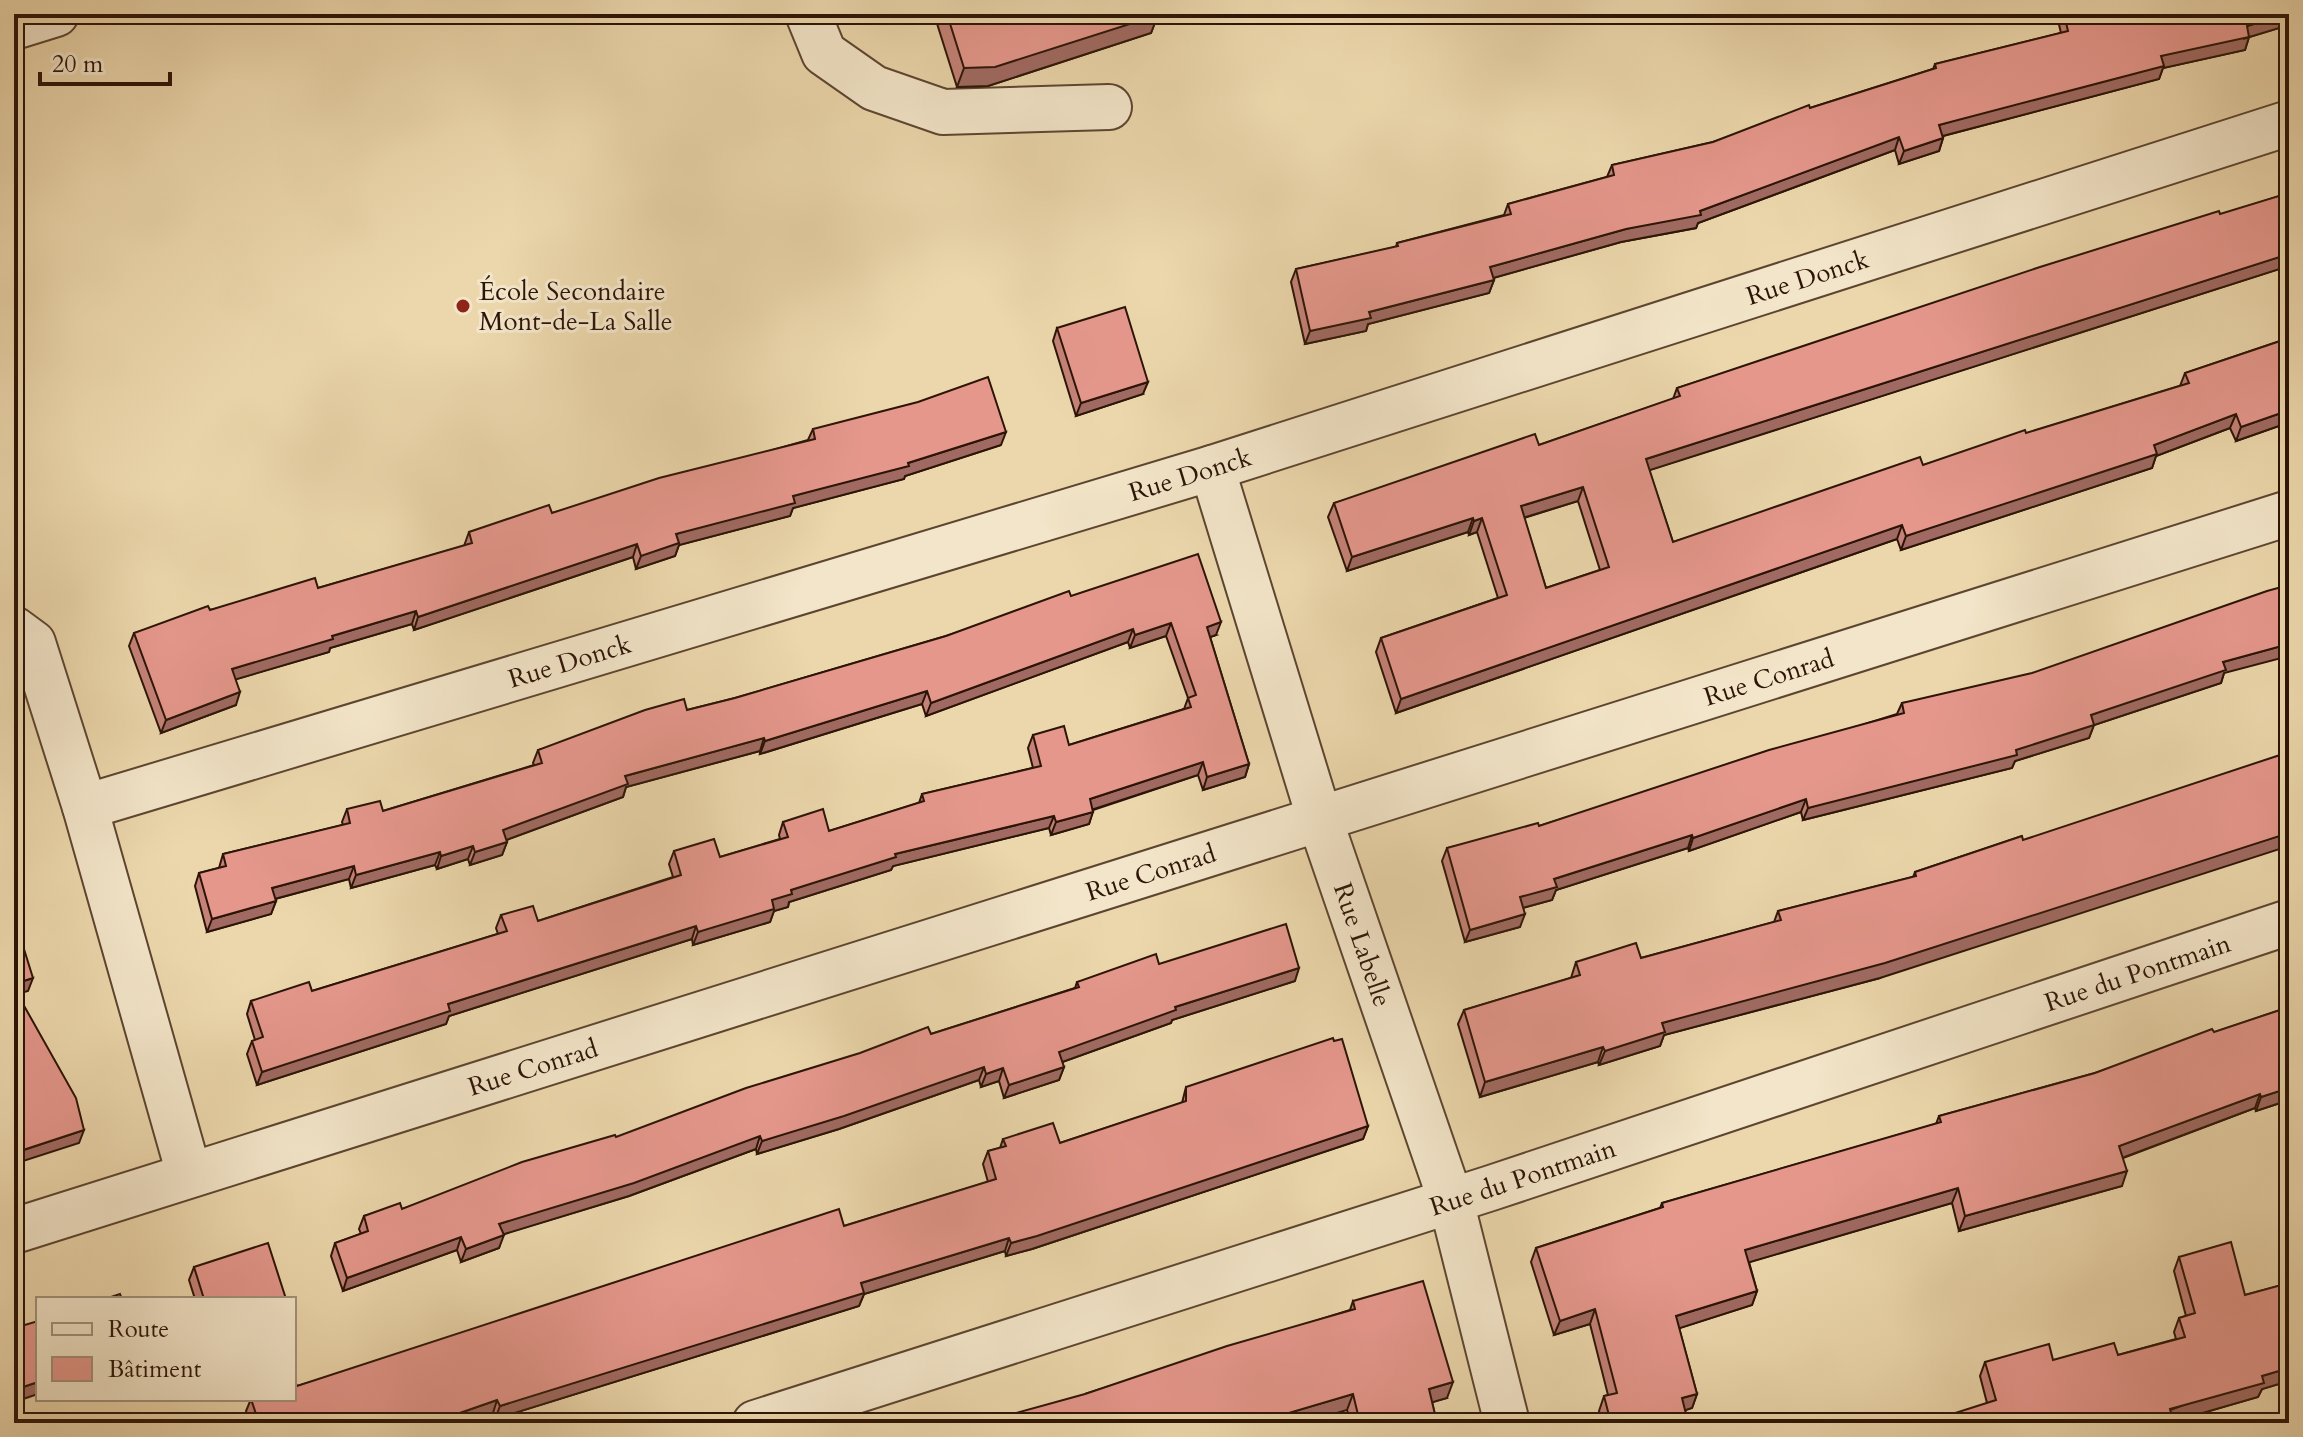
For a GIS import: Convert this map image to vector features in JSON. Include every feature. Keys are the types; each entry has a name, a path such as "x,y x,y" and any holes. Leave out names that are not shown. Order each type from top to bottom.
{"street":[{"path":"14,27 56,14"},
{"path":"808,14 824,53 874,88 943,112 1109,107"},
{"name":"Rue Donck","path":"85,807 1212,468 2289,123"},
{"name":"Rue Labelle","path":"1212,468 1320,820 1451,1201 1507,1423"},
{"name":"Rue Conrad","path":"14,1231 2289,513"},
{"path":"14,629 33,643 85,807 189,1174"},
{"name":"Rue du Pontmain","path":"755,1423 1451,1201 2289,922"}],"building":[{"path":"947,14 1158,15 995,67 964,68"},
{"path":"2064,14 2287,14 2247,26 2249,37 2161,56 2164,66 1939,125 1943,138 1904,151 1899,137 1700,211 1701,215 1626,229 1490,267 1494,280 1369,312 1371,318 1310,331 1296,269 1398,246 1397,243 1511,214 1508,204 1614,175 1612,165 1713,142 1809,105 1810,108 1936,68 1935,64 2068,31"},
{"path":"2289,193 2289,254 1646,459 1673,542 1920,457 1923,465 2025,430 2026,433 2189,383 2185,373 2289,338 2289,398 2280,400 2284,412 2241,427 2236,414 2154,445 2157,454 1906,536 1902,525 1401,699 1381,638 1507,595 1482,518 1474,521 1473,518 1352,557 1334,503 1535,434 1539,445 1680,396 1677,388 2040,267 2219,211 2220,214","holes":["1583,487 1609,567 1546,588 1521,506"]},
{"path":"1125,307 1148,382 1081,403 1057,328"},
{"path":"988,377 1006,432 908,463 909,466 793,496 795,503 676,534 679,543 641,556 637,544 418,617 416,611 232,669 240,692 166,720 134,633 208,606 210,610 315,578 318,588 472,543 469,532 549,505 552,513 659,478 815,439 813,429 918,402"},
{"path":"1198,554 1221,622 1207,627 1249,764 1207,777 1203,762 1090,799 1093,812 1056,822 1054,816 895,854 896,857 791,890 792,894 772,900 774,909 698,932 696,926 448,1004 450,1011 262,1072 252,1041 263,1037 251,1001 309,982 312,991 507,931 501,915 533,906 538,921 681,875 674,851 714,839 720,857 788,837 783,822 823,809 829,831 924,801 922,794 1041,766 1033,735 1064,726 1069,745 1191,707 1188,698 1196,695 1171,623 1135,635 1133,629 931,703 927,691 765,741 764,738 625,776 628,784 503,830 507,842 475,852 473,846 441,856 440,852 356,875 354,866 272,888 276,901 212,919 199,873 226,866 223,854 350,823 347,809 380,801 383,811 542,763 538,750 645,710 684,699 687,710 735,698 946,636 1069,591 1071,596"},
{"path":"2289,585 2289,644 2223,662 2226,670 2091,715 2094,725 2016,750 2017,755 1808,808 1806,799 1693,838 1692,835 1554,879 1557,887 1520,897 1525,914 1470,930 1447,848 1538,823 1539,826 1769,750 1904,713 1902,703 2032,673"},
{"path":"2289,752 2289,833 1885,963 1662,1023 1665,1032 1605,1051 1603,1047 1485,1082 1464,1010 1580,975 1576,962 1636,943 1641,958 1781,920 1778,911 1916,876 1915,872 2022,836 2023,840"},
{"path":"14,917 33,978 14,984"},
{"path":"1286,924 1299,968 1175,1007 1176,1010 1059,1052 1064,1067 1009,1085 1003,1068 986,1074 984,1067 844,1116 762,1141 760,1136 634,1183 499,1224 504,1235 466,1249 461,1237 347,1278 335,1243 368,1231 364,1216 400,1203 402,1209 522,1162 616,1137 746,1088 860,1053 928,1027 931,1034 1079,987 1077,982 1156,954 1159,964"},
{"path":"14,988 76,1098 84,1130 14,1153"},
{"path":"2289,1007 2289,1088 2261,1097 2260,1094 2119,1146 2127,1171 1965,1216 1958,1188 1745,1250 1757,1291 1676,1316 1697,1394 1682,1398 1688,1422 1611,1423 1604,1396 1617,1393 1595,1309 1560,1321 1536,1248 1663,1207 1662,1203 1941,1122 1939,1116 2095,1073 2212,1029 2214,1032"},
{"path":"1333,1038 1334,1041 1342,1039 1368,1126 1037,1236 1011,1243 1009,1238 861,1283 864,1293 500,1406 497,1400 431,1423 259,1423 252,1401 296,1401 296,1383 297,1386 839,1209 844,1226 996,1179 988,1151 1006,1146 1003,1139 1053,1123 1060,1143 1186,1101 1186,1087"},
{"path":"2231,1242 2245,1295 2289,1283 2289,1368 2262,1376 2264,1383 2170,1409 2171,1413 2135,1423 1924,1423 1996,1400 1985,1362 2049,1344 2053,1360 2114,1343 2118,1355 2185,1337 2179,1318 2195,1313 2179,1257"},
{"path":"268,1243 285,1297 203,1297 194,1267"},
{"path":"1423,1281 1453,1382 1429,1389 1437,1423 1360,1423 1353,1394 1255,1423 980,1423 1085,1394 1227,1346 1355,1309 1353,1301"},
{"path":"36,1322 36,1383 14,1390 14,1332 19,1331 18,1327"},
{"path":"1923,1417 1924,1423 1904,1423"}],"place":[{"name":"École Secondaire Mont-de-La Salle","path":"463,306"}]}
